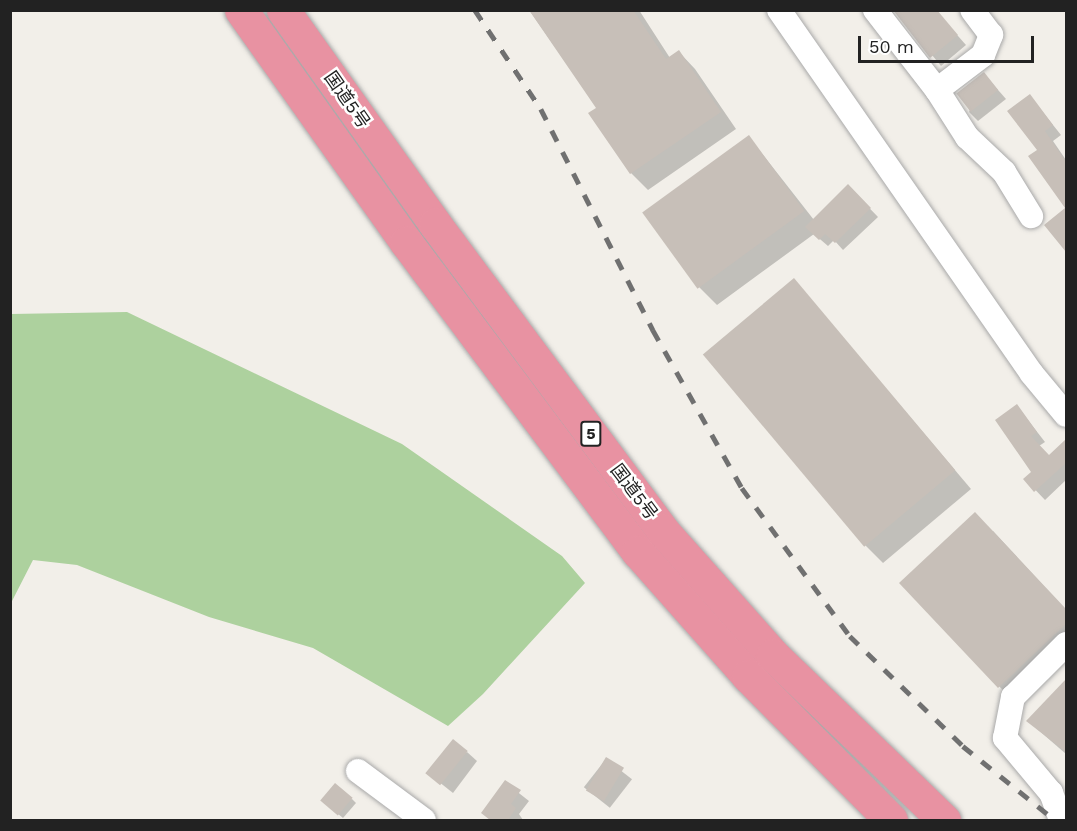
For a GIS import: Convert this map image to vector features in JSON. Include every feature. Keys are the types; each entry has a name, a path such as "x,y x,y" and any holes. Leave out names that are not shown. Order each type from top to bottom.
{"highway":[{"name":"国道5号","path":"241,10 405,242 638,552 748,676 891,820"},
{"name":"国道5号","path":"283,10 435,224 662,530 773,655 944,820"}],"street":[{"path":"778,10 1032,374 1066,415"},
{"path":"875,10 937,90 967,137 1004,172 1031,216"},
{"path":"937,90 983,55 991,35 972,10"},
{"path":"1061,820 1051,793 1005,738 1013,697 1066,644"},
{"path":"358,771 424,820"}],"green space":[{"path":"127,312 402,444 562,556 585,583 483,694 448,726 313,648 209,617 77,565 33,560 11,603 11,314"}],"building":[{"path":"529,10 633,10 666,59 679,50 721,112 630,174 588,113 596,108"},
{"path":"893,10 937,10 958,35 930,58"},
{"path":"984,72 998,90 971,112 956,94"},
{"path":"1030,94 1053,125 1045,131 1066,162 1066,252 1044,225 1065,208 1028,156 1037,150 1007,111"},
{"path":"749,135 804,211 697,289 642,213"},
{"path":"848,184 871,208 835,243 825,234 819,240 805,227"},
{"path":"794,278 955,470 864,547 703,354"},
{"path":"1017,404 1037,432 1031,436 1049,455 1066,439 1066,463 1034,492 1023,479 1031,472 995,420"},
{"path":"975,512 1066,609 1066,624 998,688 899,583"},
{"path":"1066,679 1066,752 1026,721"},
{"path":"453,739 468,751 440,785 425,773"},
{"path":"606,757 624,768 604,801 586,790"},
{"path":"505,780 521,790 511,804 516,808 508,820 490,820 481,813"},
{"path":"335,783 353,798 338,815 320,801"}],"railway":[{"path":"475,10 541,109 653,330 742,488 850,636 963,746 1055,820"}]}
